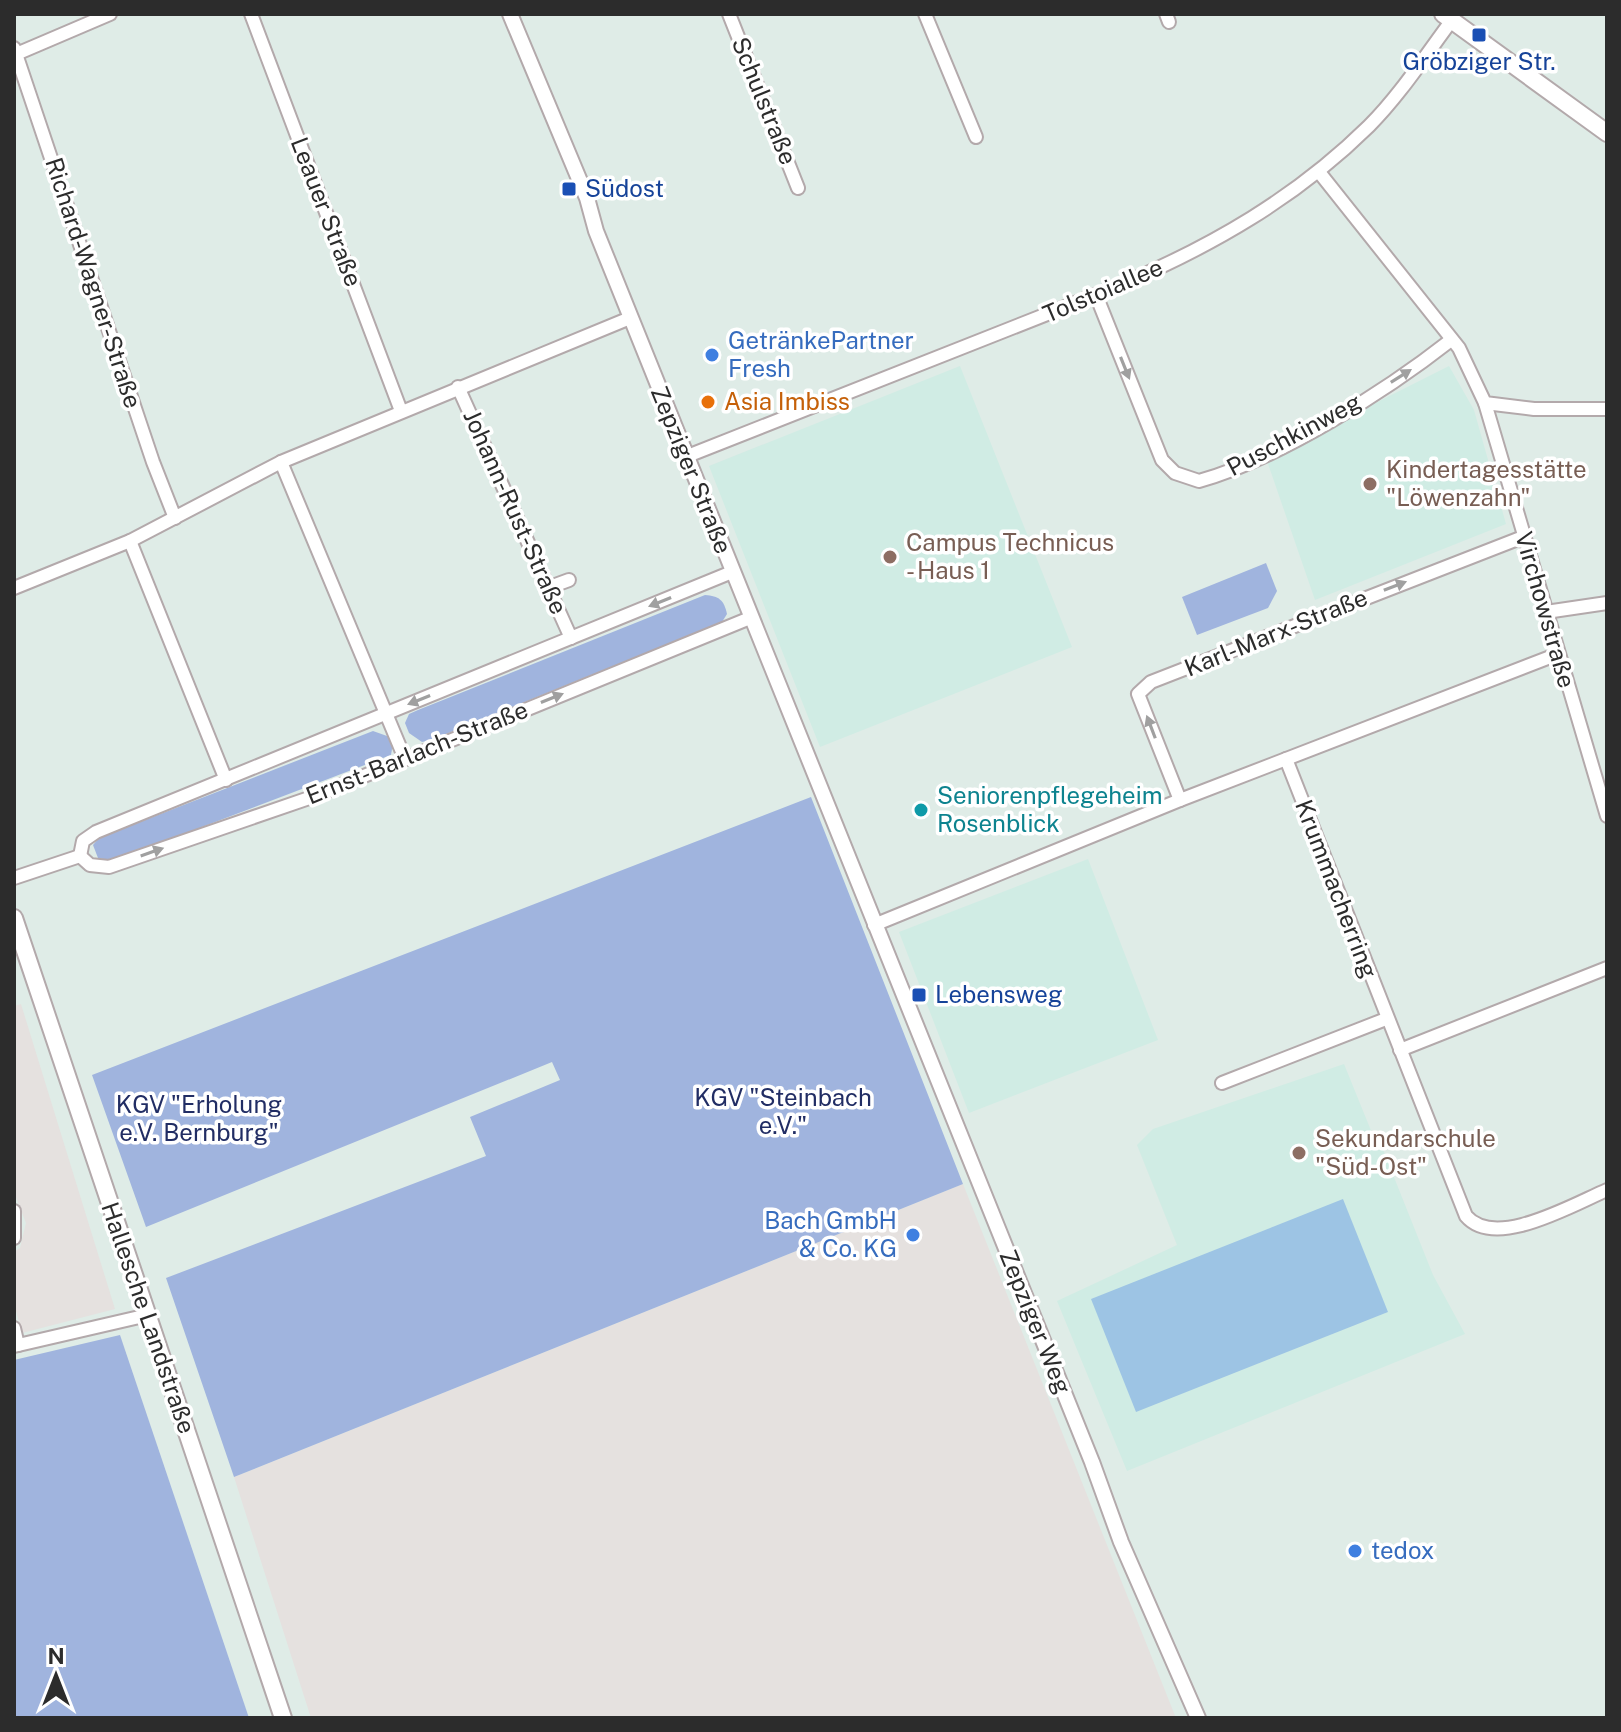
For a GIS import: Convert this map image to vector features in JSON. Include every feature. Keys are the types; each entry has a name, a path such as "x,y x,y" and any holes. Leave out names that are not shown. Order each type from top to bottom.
{"main road":[{"path":"1447,17 1607,133"},
{"name":"Hallesche Landstraße","path":"14,918 283,1718"}],"street":[{"path":"15,52 110,14"},
{"name":"Leauer Straße","path":"251,14 401,411"},
{"name":"Zepziger Straße","path":"510,14 587,198 596,231 630,318 874,925"},
{"name":"Schulstraße","path":"729,14 798,188"},
{"path":"925,14 976,137"},
{"name":"Tolstoiallee","path":"685,457 1096,295 1186,257 1238,228 1319,172 1370,124 1447,17"},
{"name":"Richard-Wagner-Straße","path":"15,52 153,462 175,518"},
{"name":"Virchowstraße","path":"1319,172 1459,348 1485,403 1558,654 1603,789 1607,816"},
{"name":"Puschkinweg","path":"1096,295 1162,460 1175,473 1199,481 1285,445 1425,360 1451,340"},
{"name":"Johann-Rust-Straße","path":"14,588 130,541 281,462 630,318"},
{"name":"Johann-Rust-Straße","path":"458,387 535,566 550,587 571,638"},
{"path":"1485,403 1534,409 1607,409"},
{"path":"281,462 405,759"},
{"name":"Karl-Marx-Straße","path":"1180,800 1138,694 1151,682 1523,537"},
{"path":"130,541 226,780"},
{"name":"Ernst-Barlach-Straße","path":"80,856 83,841 96,832 732,572"},
{"path":"550,587 569,580"},
{"path":"1546,612 1607,603"},
{"name":"Ernst-Barlach-Straße","path":"80,856 90,865 109,867 315,796 750,618"},
{"path":"874,925 1180,800 1558,654"},
{"name":"Krummacherring","path":"1286,759 1466,1216 1475,1227 1499,1231 1607,1190"},
{"name":"Ernst-Barlach-Straße","path":"14,878 80,856"},
{"name":"Zepziger Weg","path":"874,925 1092,1462 1121,1542 1198,1718"},
{"path":"1400,1050 1607,968"},
{"path":"1222,1083 1386,1019"},
{"path":"14,1211 14,1238"},
{"path":"14,1328 16,1345 148,1315"}],"shaded area":[{"name":"Campus Technicus - Haus 1","path":"960,366 1072,647 820,747 709,466"},
{"path":"1449,366 1474,410 1506,524 1315,600 1266,458"},
{"path":"1088,859 1158,1040 969,1113 899,932"},
{"path":"21,1004 115,1309 22,1333 14,1304 14,1252 20,1248 26,1223 14,1192 14,1006"},
{"path":"1344,1064 1372,1133 1376,1132 1433,1275 1465,1334 1127,1471 1057,1301 1177,1245 1137,1145 1153,1129"},
{"path":"963,1184 1176,1718 311,1718 234,1477"},
{"path":"1343,1199 1388,1312 1136,1412 1091,1299"}],"green space":[{"path":"1266,563 1277,591 1268,608 1197,635 1182,597"},
{"path":"705,595 722,602 727,614 722,622 431,740 422,742 409,733 405,723 409,714"},
{"path":"373,731 387,736 393,743 391,755 123,857 110,861 98,858 93,845 99,838"},
{"name":"KGV \"Steinbach e.V.\"","path":"811,797 963,1184 234,1477 166,1278 486,1156 470,1117 560,1080 552,1062 146,1227 92,1075"},
{"path":"120,1335 249,1718 14,1718 14,1360"}],"place":[{"name":"Gröbziger Str.","path":"1479,35"},
{"name":"Südost","path":"569,189"},
{"name":"GetränkePartner Fresh","path":"712,355"},
{"name":"Asia Imbiss","path":"708,402"},
{"name":"Kindertagesstätte \"Löwenzahn\"","path":"1370,484"},
{"name":"Campus Technicus - Haus 1","path":"890,557"},
{"name":"Seniorenpflegeheim Rosenblick","path":"921,810"},
{"name":"Lebensweg","path":"919,995"},
{"name":"Sekundarschule \"Süd-Ost\"","path":"1299,1153"},
{"name":"Bach GmbH & Co. KG","path":"913,1235"},
{"name":"tedox","path":"1355,1551"}],"park label":[{"name":"KGV \"Erholung e.V. Bernburg\"","path":"199,1119"}]}
